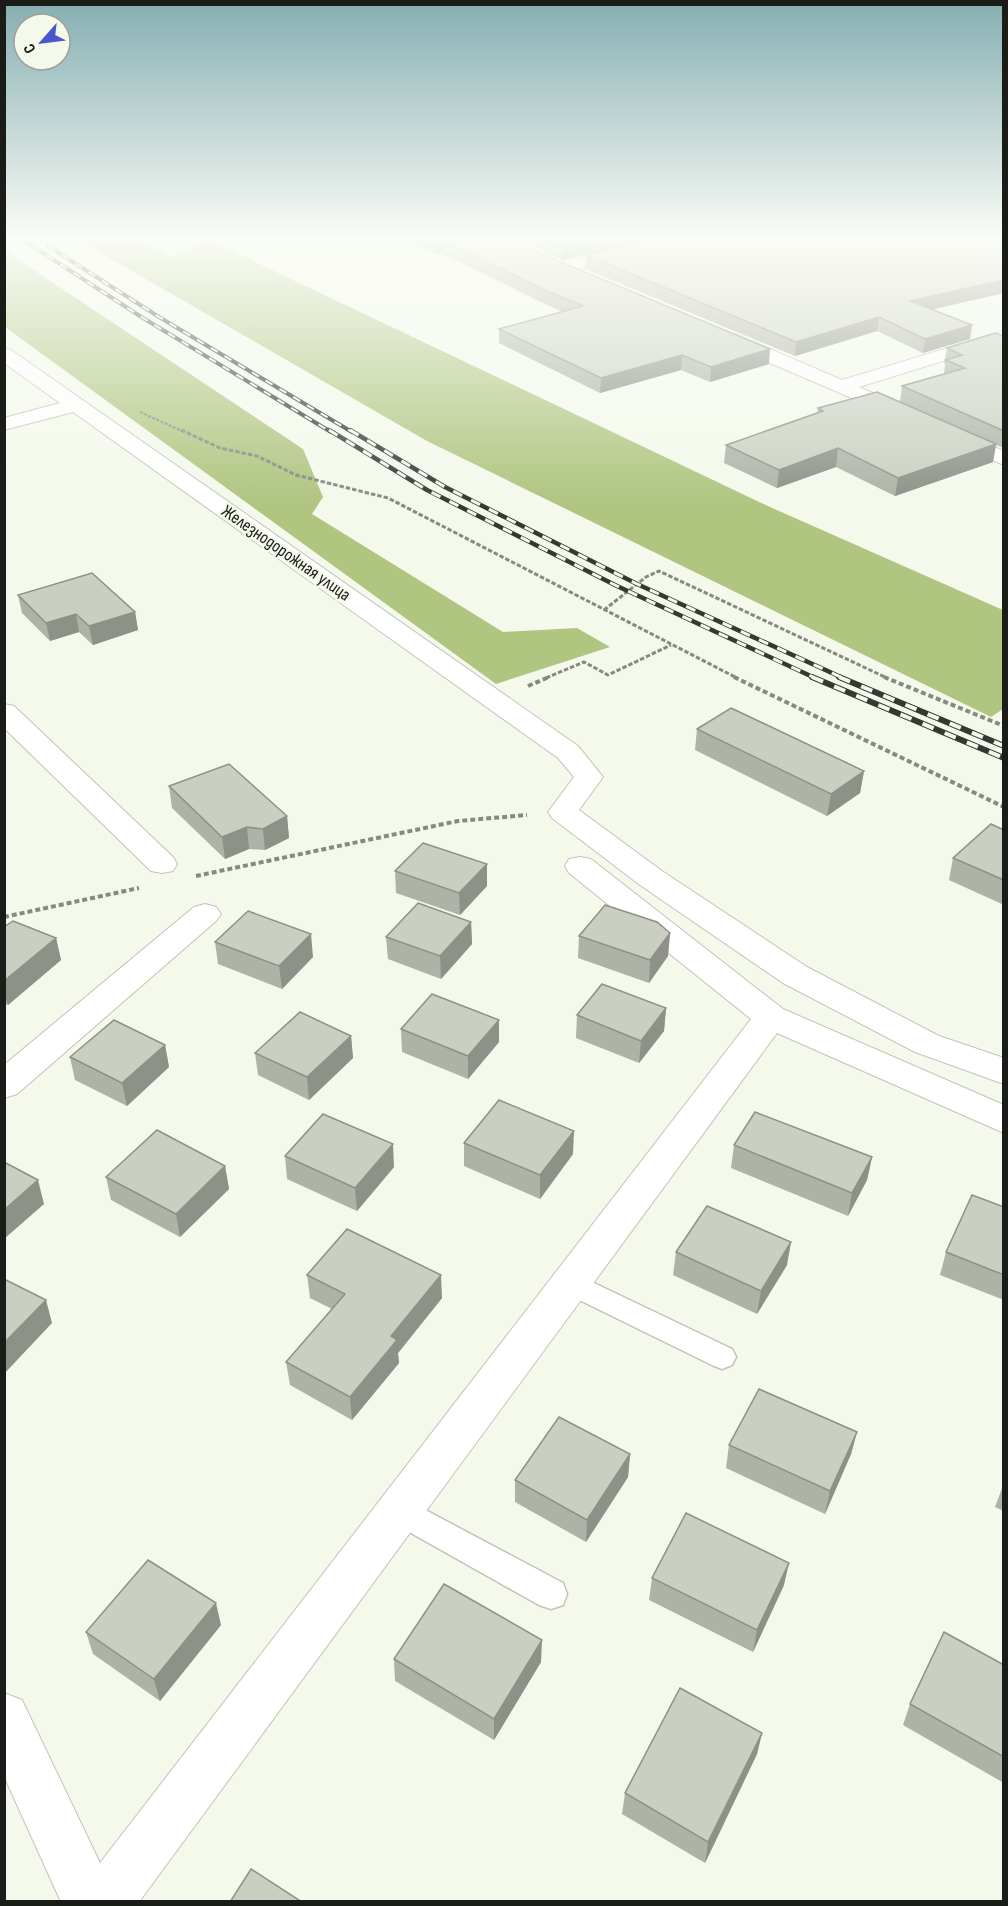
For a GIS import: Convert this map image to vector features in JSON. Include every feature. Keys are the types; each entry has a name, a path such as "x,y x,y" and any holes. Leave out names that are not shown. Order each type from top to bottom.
{"street":[{"path":"712,332 843,386 918,420"},
{"path":"843,386 1004,336"},
{"name":"Железнодорожная улица","path":"4,354 568,752 589,777 563,812"},
{"path":"4,424 74,405"},
{"path":"939,430 1004,459"},
{"path":"4,712 174,871"},
{"path":"563,812 651,878 795,975 927,1044 1004,1072"},
{"path":"580,866 771,1017 1004,1120"},
{"path":"4,1085 205,914"},
{"path":"105,1902 771,1017"},
{"path":"4,1718 90,1902"}],"lane":[{"path":"571,1283 722,1357"},
{"path":"399,1510 551,1594"}],"path":[{"path":"136,411 146,413 220,448 257,456 296,475 388,498 671,645 1004,807"},
{"path":"604,610 646,577 659,571 748,615 950,706 1004,726"},
{"path":"496,699 584,662 608,675 671,645"},
{"path":"174,871 458,821 563,812"},
{"path":"4,917 140,888"}],"green space":[{"path":"5,327 119,327 303,449 323,497 312,514 503,632 577,628 610,647 496,684"},
{"path":"229,327 392,327 770,507 1003,610 1003,709 991,717 427,441"}],"building":[{"path":"506,327 717,327 770,349 711,367 682,355 601,378 499,329"},
{"path":"760,327 846,327 796,342"},
{"path":"900,327 965,327 925,339"},
{"path":"995,333 1004,336 1004,431 902,386 965,368 946,360 962,355 947,348"},
{"path":"877,392 996,444 898,478 838,448 779,470 726,445 823,411 818,408"},
{"path":"92,573 135,612 89,626 76,614 46,623 18,595"},
{"path":"731,708 864,771 831,794 697,729"},
{"path":"229,764 287,816 263,829 247,827 222,837 169,786"},
{"path":"991,824 1004,830 1004,880 953,858"},
{"path":"423,843 487,864 459,893 395,871"},
{"path":"418,903 471,922 440,956 386,937"},
{"path":"605,905 657,922 670,933 650,960 579,936"},
{"path":"248,911 311,934 279,966 215,942"},
{"path":"13,921 56,938 4,981 4,927"},
{"path":"602,984 666,1008 641,1041 577,1015"},
{"path":"432,994 499,1020 468,1056 401,1029"},
{"path":"300,1012 351,1036 307,1077 255,1053"},
{"path":"114,1020 165,1045 122,1083 70,1057"},
{"path":"499,1100 574,1131 540,1175 464,1143"},
{"path":"755,1112 872,1157 852,1193 734,1145"},
{"path":"323,1114 393,1144 355,1188 285,1156"},
{"path":"157,1130 225,1166 176,1214 106,1177"},
{"path":"4,1162 38,1180 4,1210"},
{"path":"972,1195 1004,1207 1004,1275 946,1252"},
{"path":"707,1206 791,1242 761,1291 676,1252"},
{"path":"347,1229 441,1275 391,1336 397,1340 350,1397 286,1362 345,1294 307,1275"},
{"path":"4,1279 46,1300 4,1343"},
{"path":"759,1389 857,1432 830,1491 729,1445"},
{"path":"559,1417 630,1454 587,1520 515,1480"},
{"path":"686,1513 789,1563 757,1630 652,1578"},
{"path":"148,1560 216,1603 154,1679 86,1632"},
{"path":"444,1584 542,1640 494,1719 394,1659"},
{"path":"944,1632 1004,1665 1004,1757 910,1704"},
{"path":"680,1688 762,1733 708,1842 625,1793"},
{"path":"251,1869 302,1902 230,1902"}],"railway":[{"path":"158,327 331,432"},
{"path":"176,327 352,432"},
{"path":"329,430 427,490 617,586 815,678"},
{"path":"350,430 445,487 637,584 843,678"},
{"path":"812,677 1004,758"},
{"path":"839,677 1004,746"}]}
